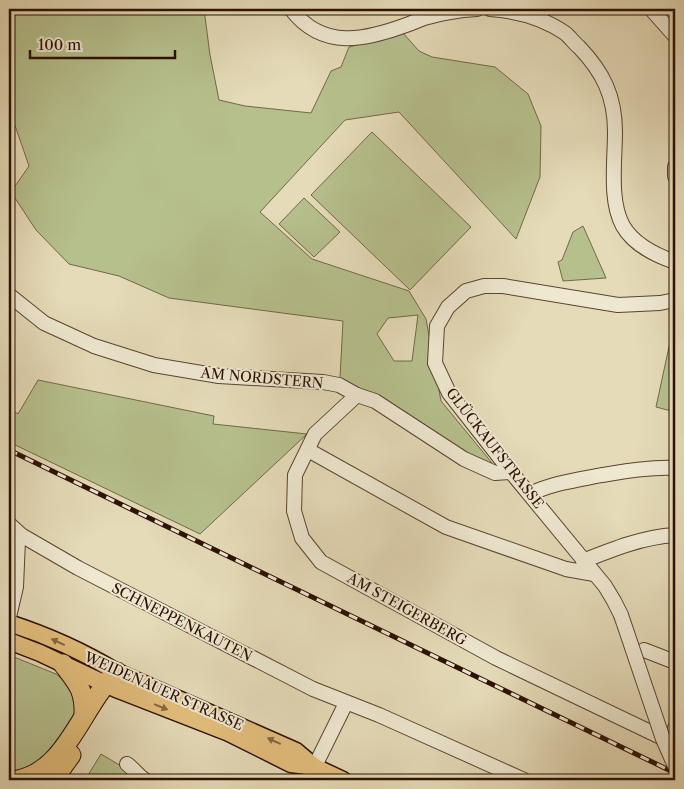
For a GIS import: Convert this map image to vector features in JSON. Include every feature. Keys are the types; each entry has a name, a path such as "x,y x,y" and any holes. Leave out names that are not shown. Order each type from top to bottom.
{"highway":[{"path":"63,664 81,689 85,701 84,716"},
{"path":"18,780 34,775 54,760 84,716 112,682"},
{"path":"54,780 112,682"}],"main road":[{"name":"WEIDENAUER STRASSE","path":"9,623 44,636 101,663 112,682"},
{"name":"WEIDENAUER STRASSE","path":"9,641 112,682 229,733 312,774 343,780"}],"street":[{"path":"291,9 297,17 314,31 332,38 346,40 371,36 423,18 460,10 477,9"},
{"path":"490,9 510,10 534,17 566,34 584,52 600,73 611,99 615,130 615,207 623,226 632,239 643,247 675,262"},
{"path":"650,9 675,36"},
{"path":"675,167 675,176"},
{"name":"GLÜCKAUFSTRASSE","path":"675,300 660,303 618,305 503,286 484,286 466,291 448,307 437,326 435,362 449,393 611,595 621,615 675,766"},
{"name":"AM NORDSTERN","path":"9,295 44,323 94,346 154,365 219,376 323,382 339,385 357,395 375,401 464,459 496,473 511,472"},
{"name":"AM STEIGERBERG","path":"357,395 315,434 295,475 294,511 302,538 321,562 496,658 673,744"},
{"path":"308,450 446,527 566,569 594,574"},
{"path":"530,494 543,488 572,480 640,468 675,468"},
{"name":"SCHNEPPENKAUTEN","path":"9,524 21,536 78,568 313,689 388,719 524,780"},
{"path":"9,617 16,587 18,540 21,536"},
{"path":"583,561 621,546 662,536 675,536"},
{"path":"644,650 675,662"},
{"path":"312,774 346,703"},
{"path":"673,744 675,728"},
{"path":"127,764 133,769 139,779"}],"green space":[{"path":"9,9 204,9 210,55 219,100 245,106 311,113 331,71 341,67 349,47 403,33 419,51 432,57 495,67 528,94 541,126 540,177 516,239 399,112 345,120 260,212 312,259 409,291 426,319 441,401 492,463 473,460 414,421 340,378 343,321 169,298 119,276 69,264 36,230 11,192 29,166 9,108","holes":["418,315 412,361 394,361 377,334 388,318"]},
{"path":"372,132 471,227 410,290 311,195"},
{"path":"304,198 340,232 314,257 279,224"},
{"path":"583,226 606,278 563,281 558,262 562,260 573,232"},
{"path":"675,319 675,412 656,407"},
{"path":"38,380 214,416 213,424 307,434 200,534 9,442 9,408 18,414"},
{"path":"9,655 56,674 70,685 79,708 53,752 24,773 9,775"},
{"path":"101,754 131,772 126,780 85,780"}],"railway":[{"path":"9,450 675,773"}]}
